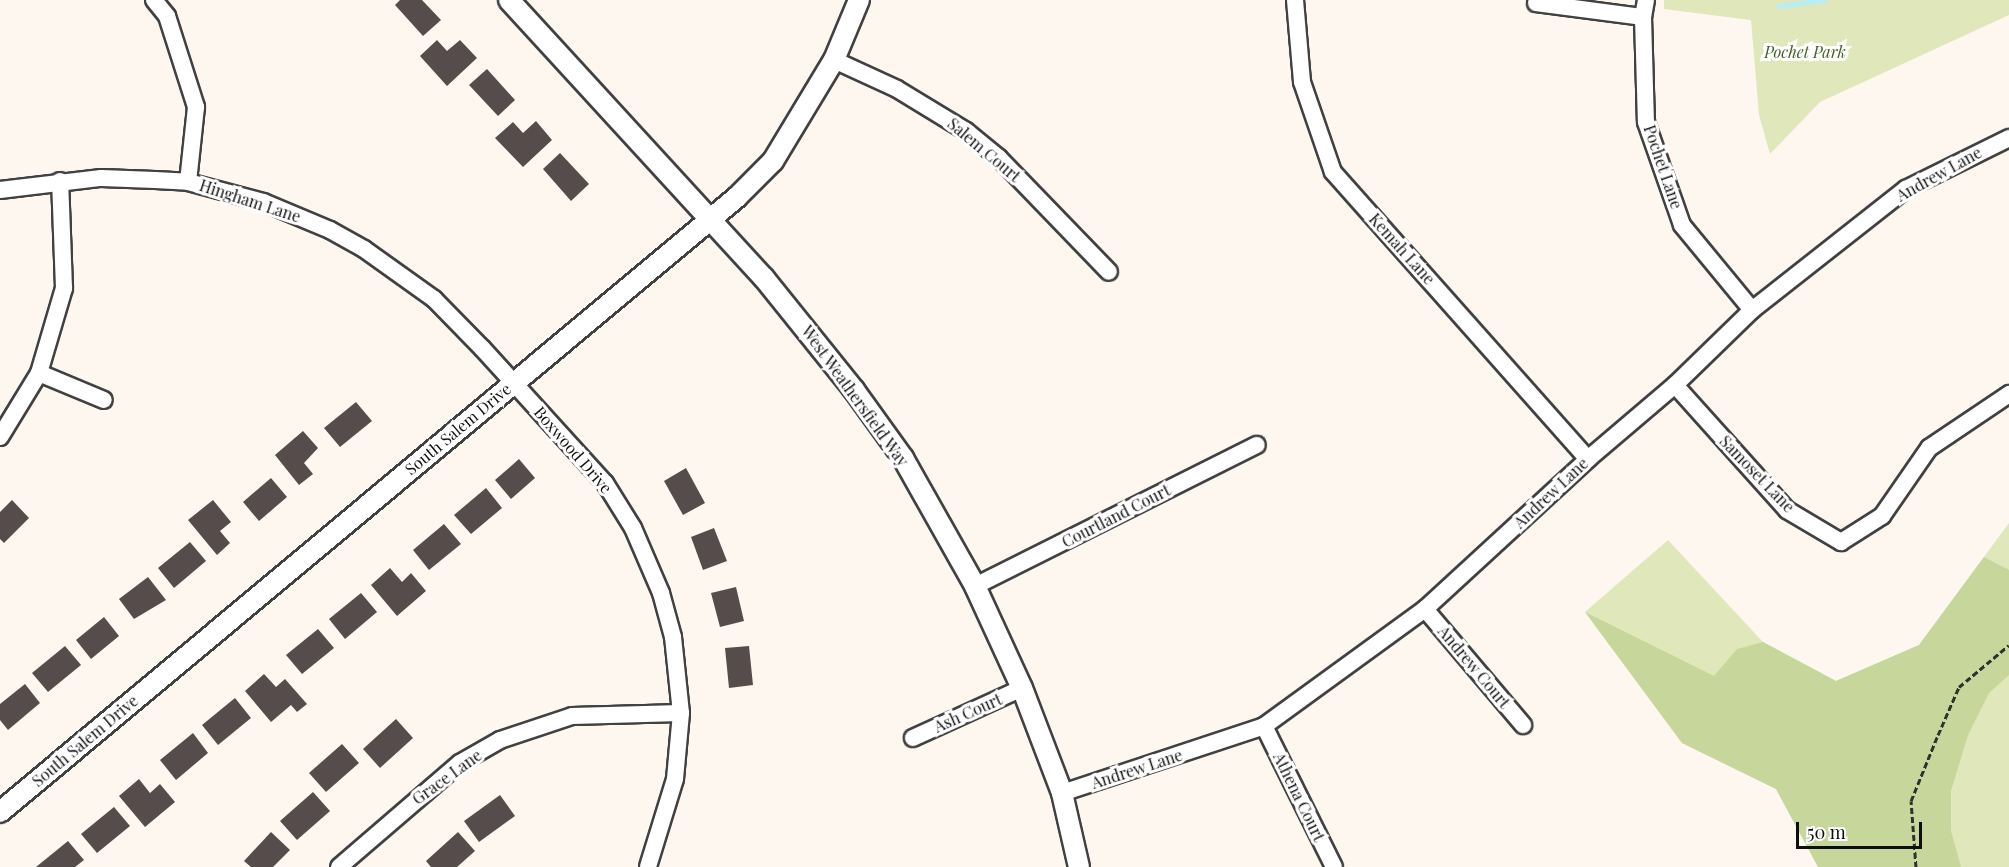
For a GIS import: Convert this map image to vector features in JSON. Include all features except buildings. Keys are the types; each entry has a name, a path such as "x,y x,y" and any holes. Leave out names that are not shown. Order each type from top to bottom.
{"street":[{"path":"154,0 167,16 196,107 188,182"},
{"name":"West Weathersfield Way","path":"509,0 713,219 854,390 923,492 975,586 1022,688 1062,794 1079,867"},
{"name":"South Salem Drive","path":"0,812 713,219 773,161 834,60 859,0"},
{"name":"Kemah Lane","path":"1295,0 1302,82 1333,172 1588,459"},
{"path":"1536,3 1644,8"},
{"name":"Pochet Lane","path":"1644,8 1646,122 1682,225 1752,310"},
{"name":"Salem Court","path":"834,60 897,89 966,131 999,158 1109,272"},
{"name":"Andrew Lane","path":"1062,794 1264,726 1425,609 1588,459 1675,386 1752,310 1906,189 2009,138"},
{"name":"Hingham Lane","path":"0,190 60,181 101,178 188,182 297,215 364,249 434,299 513,383"},
{"path":"0,437 39,373 64,288 60,181"},
{"path":"39,373 104,400"},
{"name":"Boxwood Drive","path":"513,383 593,469 633,528 668,615 679,675 681,713 675,779 648,867"},
{"name":"Samoset Lane","path":"1675,386 1787,510 1841,542 1882,516 1929,448 2009,394"},
{"name":"Courtland Court","path":"975,586 1257,445"},
{"name":"Andrew Court","path":"1425,609 1523,725"},
{"name":"Ash Court","path":"914,738 1022,688"},
{"name":"Grace Lane","path":"339,867 460,763 500,740 572,716 681,713"},
{"name":"Athena Court","path":"1264,726 1334,867"}],"path":[{"path":"1916,867 1911,801 1938,735 1959,687 2009,645"}],"green space":[{"name":"Pochet Park","path":"1664,0 2009,0 2009,15 1820,102 1770,154 1759,115 1751,20 1664,9"},
{"path":"2009,523 2009,867 1818,867 1776,789 1682,743 1585,612 1668,540 1763,642 1836,681 1919,645"},
{"path":"1984,557 2009,570 2009,675 1989,693 1968,735 1951,791 1951,831 1961,867 1818,867 1776,789 1682,743 1585,612 1714,676 1737,649 1763,642 1836,681 1919,645"}],"waterway":[{"path":"1779,6 1825,0"}]}
